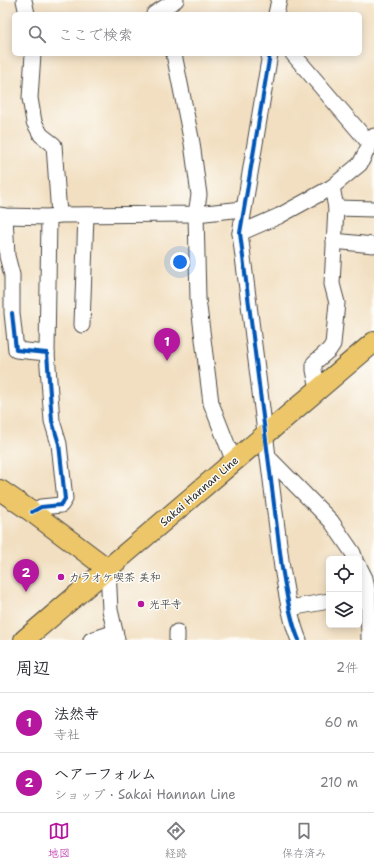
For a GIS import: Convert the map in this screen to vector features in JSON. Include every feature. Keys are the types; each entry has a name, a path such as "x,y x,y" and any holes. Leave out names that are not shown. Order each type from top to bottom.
{"main road":[{"name":"Sakai Hannan Line","path":"24,640 374,342"},
{"path":"0,490 108,569"}],"street":[{"path":"24,0 27,12"},
{"path":"276,12 279,0"},
{"path":"32,512 41,507 61,506 65,499 59,444 52,421 47,354 54,216 54,145 41,135 34,122 30,98 33,56"},
{"path":"174,56 192,143 199,195 196,214 198,299 211,403 234,462"},
{"path":"270,56 240,233 282,568 296,634 299,640"},
{"path":"240,233 279,216 332,187 360,164 372,140 295,56"},
{"path":"318,390 314,363 329,350 333,344 337,303 332,284 336,208 332,187"},
{"path":"336,208 374,209"},
{"path":"47,354 16,350 12,313 12,275 7,256 2,215 54,216 196,214 243,209"},
{"path":"82,325 86,215"},
{"path":"334,241 373,245"},
{"path":"268,457 331,522 354,556"},
{"path":"91,640 116,636 110,610 108,569"},
{"path":"362,572 365,578 367,594 370,640"},
{"path":"290,608 326,602"}],"cycle path":[{"path":"270,56 240,233 282,568 291,614 299,640"},
{"path":"12,313 16,350 47,353 52,421 59,444 65,499 61,505 41,507 32,512"}],"place":[{"name":"法然寺","path":"167,361"},
{"name":"カラオケ喫茶 美和","path":"61,577"},
{"name":"ヘアーフォルム","path":"26,592"},
{"name":"光平寺","path":"141,604"}]}
